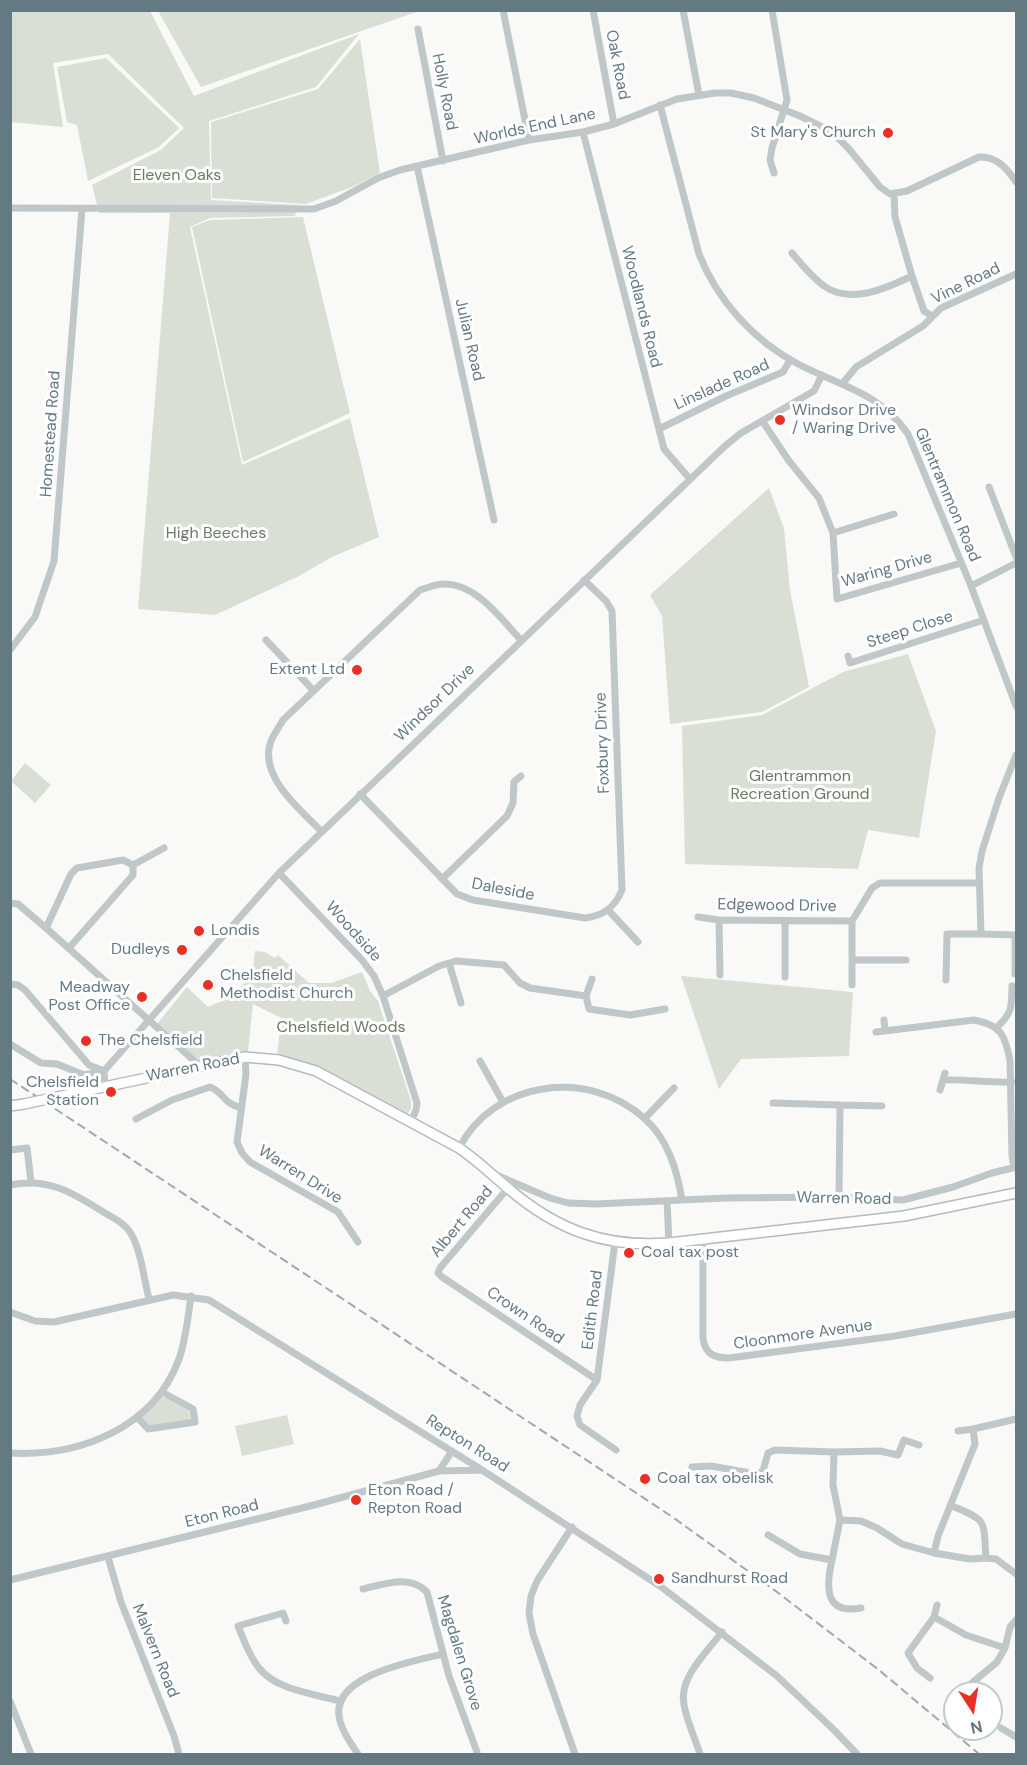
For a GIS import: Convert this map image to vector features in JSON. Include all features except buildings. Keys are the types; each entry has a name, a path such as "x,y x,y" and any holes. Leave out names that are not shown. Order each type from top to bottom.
{"street":[{"path":"503,10 529,140"},
{"name":"Oak Road","path":"593,10 614,124"},
{"path":"683,10 699,95"},
{"path":"772,10 787,100 771,148 774,173"},
{"name":"Holly Road","path":"418,29 443,161"},
{"name":"Worlds End Lane","path":"10,208 307,210 329,204 386,175 417,166 529,140 583,132 614,124 660,105 699,95 731,93 785,110 832,132 883,190 894,194"},
{"name":"Glentrammon Road","path":"660,105 696,245 705,269 720,294 740,319 762,340 790,360 843,383 878,404 909,434 1017,706"},
{"name":"Woodlands Road","path":"583,132 664,449 690,480"},
{"path":"932,316 924,311 912,276 895,217 894,194 907,191 978,157 987,157 999,162 1017,182"},
{"name":"Julian Road","path":"417,166 494,520"},
{"name":"Homestead Road","path":"10,650 36,617 54,561 82,209"},
{"path":"792,253 824,286 835,292 873,292 912,276"},
{"name":"Vine Road","path":"843,383 856,367 923,326 941,308 1017,274"},
{"name":"Linslade Road","path":"659,429 726,396 783,372 790,360"},
{"name":"Windsor Drive","path":"105,1071 279,873 321,831 725,446 814,391 822,375"},
{"name":"Waring Drive","path":"763,422 819,498 832,533 837,599 961,562"},
{"path":"988,487 1017,557"},
{"path":"832,533 894,514"},
{"path":"971,586 1017,563"},
{"name":"Foxbury Drive","path":"584,580 612,611 622,890 617,901 608,910"},
{"path":"321,831 278,785 270,765 270,742 283,720 420,590 443,584 463,587 480,597 521,640"},
{"name":"Steep Close","path":"848,656 850,663 984,620"},
{"path":"266,640 314,691"},
{"path":"981,934 979,868 982,851 999,798 1017,755"},
{"path":"442,879 507,816 513,803 514,782 521,776"},
{"name":"Daleside","path":"360,794 457,894 473,900 585,918 599,916 608,910"},
{"path":"133,865 164,848"},
{"path":"46,928 71,874 77,868 123,860 133,865"},
{"path":"69,948 133,875 133,865"},
{"name":"Woodside","path":"279,873 362,960 374,976 383,996 417,1103 411,1122"},
{"name":"Edgewood Drive","path":"698,917 720,920 852,921 872,888 879,883 979,884"},
{"path":"10,903 18,904 46,928 200,1066"},
{"path":"608,910 638,942"},
{"path":"720,920 720,975"},
{"path":"785,921 785,977"},
{"path":"852,921 852,985"},
{"path":"946,980 947,934 1016,935 1015,974"},
{"path":"853,960 906,960"},
{"path":"383,996 439,966 456,961 504,965 520,983 530,988 586,996"},
{"path":"449,963 461,1004"},
{"path":"592,979 586,996 589,1009 630,1015 661,1008"},
{"path":"10,984 18,985 25,990 89,1065 105,1071"},
{"path":"996,1028 1006,1020 1011,1012 1012,986"},
{"path":"884,1020 885,1031"},
{"path":"876,1032 974,1020 987,1022 996,1028 1003,1035 1013,1059 1012,1156 1015,1168"},
{"path":"10,1044 41,1063 57,1064 84,1075 105,1071"},
{"name":"Warren Road","path":"10,1106 245,1057 279,1060 316,1071 459,1148 552,1221 582,1234 615,1242 644,1245 904,1216 1017,1193"},
{"name":"Warren Drive","path":"245,1057 246,1074 237,1142 242,1153 250,1162 338,1212 358,1242"},
{"path":"480,1061 503,1102"},
{"path":"105,1071 105,1087"},
{"path":"940,1090 945,1076 992,1083 1011,1082"},
{"path":"459,1148 466,1135 482,1116 503,1102 523,1093 567,1086 593,1090 619,1100 645,1119 661,1139 673,1160 679,1178 682,1200"},
{"path":"136,1119 172,1100 210,1087 218,1090 227,1104 241,1108"},
{"path":"645,1119 674,1088"},
{"path":"773,1103 882,1106"},
{"path":"839,1197 840,1105"},
{"path":"10,1150 27,1148 31,1182"},
{"name":"Warren Road","path":"492,1173 550,1198 567,1203 596,1204 839,1197 903,1200 1015,1168"},
{"path":"10,1185 31,1182 56,1186 76,1195 130,1231 149,1299"},
{"name":"Albert Road","path":"438,1273 508,1188"},
{"path":"668,1201 669,1243"},
{"name":"Cloonmore Avenue","path":"702,1239 704,1347 709,1354 718,1358 896,1336 1017,1314"},
{"name":"Edith Road","path":"597,1380 615,1242"},
{"name":"Crown Road","path":"438,1273 597,1380"},
{"name":"Repton Road","path":"10,1312 35,1321 54,1322 173,1295 208,1299 572,1527 660,1586 777,1676 857,1755"},
{"path":"10,1453 30,1454 71,1448 110,1435 138,1418 162,1392 178,1360 186,1333 191,1296"},
{"path":"597,1380 580,1405 577,1416 580,1425 616,1450"},
{"path":"138,1418 147,1429 195,1422 193,1409 162,1392"},
{"path":"958,1431 1017,1419"},
{"path":"934,1553 938,1536 975,1444 973,1429"},
{"path":"692,1467 711,1466 756,1474 763,1471 768,1453 775,1450 880,1451 898,1455 904,1440 919,1445"},
{"path":"439,1471 452,1451"},
{"path":"834,1452 833,1485 840,1520 827,1581 830,1596 842,1608 850,1610 861,1608"},
{"name":"Eton Road","path":"10,1580 108,1557 439,1471 482,1470"},
{"path":"952,1506 974,1515 983,1524 987,1536 986,1558"},
{"path":"840,1520 861,1521 902,1544 934,1553 970,1559 996,1559 1017,1574"},
{"path":"572,1527 537,1581 531,1596 529,1613 533,1634 575,1755"},
{"path":"768,1535 800,1554 832,1560"},
{"name":"Malvern Road","path":"108,1557 121,1602 174,1736 179,1755"},
{"name":"Magdalen Grove","path":"363,1589 410,1581 420,1585 427,1592 431,1600 443,1654 477,1752"},
{"path":"930,1678 917,1668 908,1653 934,1617 937,1605"},
{"path":"286,1621 283,1613 238,1626 260,1670 270,1679 285,1686 340,1701"},
{"path":"934,1617 966,1635 1005,1648"},
{"path":"974,1681 997,1662 1005,1648 1010,1627 1017,1620"},
{"path":"700,1755 683,1695 690,1675 722,1632"},
{"path":"356,1754 339,1721 340,1701 348,1690 383,1670 405,1662 443,1654"},
{"path":"10,1701 31,1755"},
{"path":"1003,1729 1017,1737"}],"green space":[{"name":"High Beeches","path":"10,11 150,11 194,96 359,34 316,87 209,121 211,200 298,205 295,216 210,218 190,227 242,465 350,418 379,537 332,557 299,576 215,615 138,609 170,213 99,213 92,185 161,150 184,128 108,54 53,63 63,127 11,122"},
{"path":"158,11 419,11 201,87"},
{"path":"360,39 380,173 352,187 306,204 212,198 211,122 318,89"},
{"path":"106,58 179,128 159,147 88,181 77,125 67,122 57,67"},
{"path":"303,217 350,413 243,462 192,227 210,220"},
{"path":"769,488 784,528 790,590 809,687 762,712 670,724 662,616 650,595"},
{"name":"Glentrammon Recreation Ground","path":"908,654 936,731 919,838 868,830 858,869 685,864 682,726 762,715 843,672"},
{"path":"25,763 51,785 35,803 11,781"},
{"name":"Chelsfield Woods","path":"255,951 265,952 275,958 278,955 309,983 331,983 362,972 370,991 378,1001 411,1101 411,1109 406,1116 318,1066 277,1056 281,1018 253,1004 248,1051 200,1062 157,1024 187,987 208,1007 231,997 252,975"},
{"path":"681,976 853,992 849,1056 741,1059 719,1089"},
{"path":"161,1397 189,1411 191,1420 150,1427 141,1416"},
{"path":"287,1415 294,1444 242,1456 235,1426"}],"railway":[{"path":"10,1079 671,1516 773,1589 879,1670 979,1754"}],"place":[{"name":"St Mary's Church","path":"888,133"},
{"name":"Windsor Drive / Waring Drive","path":"780,420"},
{"name":"Extent Ltd","path":"357,670"},
{"name":"Londis","path":"199,931"},
{"name":"Dudleys","path":"182,950"},
{"name":"Chelsfield Methodist Church","path":"208,985"},
{"name":"Meadway Post Office","path":"142,997"},
{"name":"The Chelsfield","path":"86,1041"},
{"name":"Chelsfield Station","path":"111,1092"},
{"name":"Coal tax post","path":"629,1253"},
{"name":"Coal tax obelisk","path":"645,1479"},
{"name":"Eton Road / Repton Road","path":"356,1500"},
{"name":"Sandhurst Road","path":"659,1579"}],"park label":[{"name":"Eleven Oaks","path":"177,176"}]}
